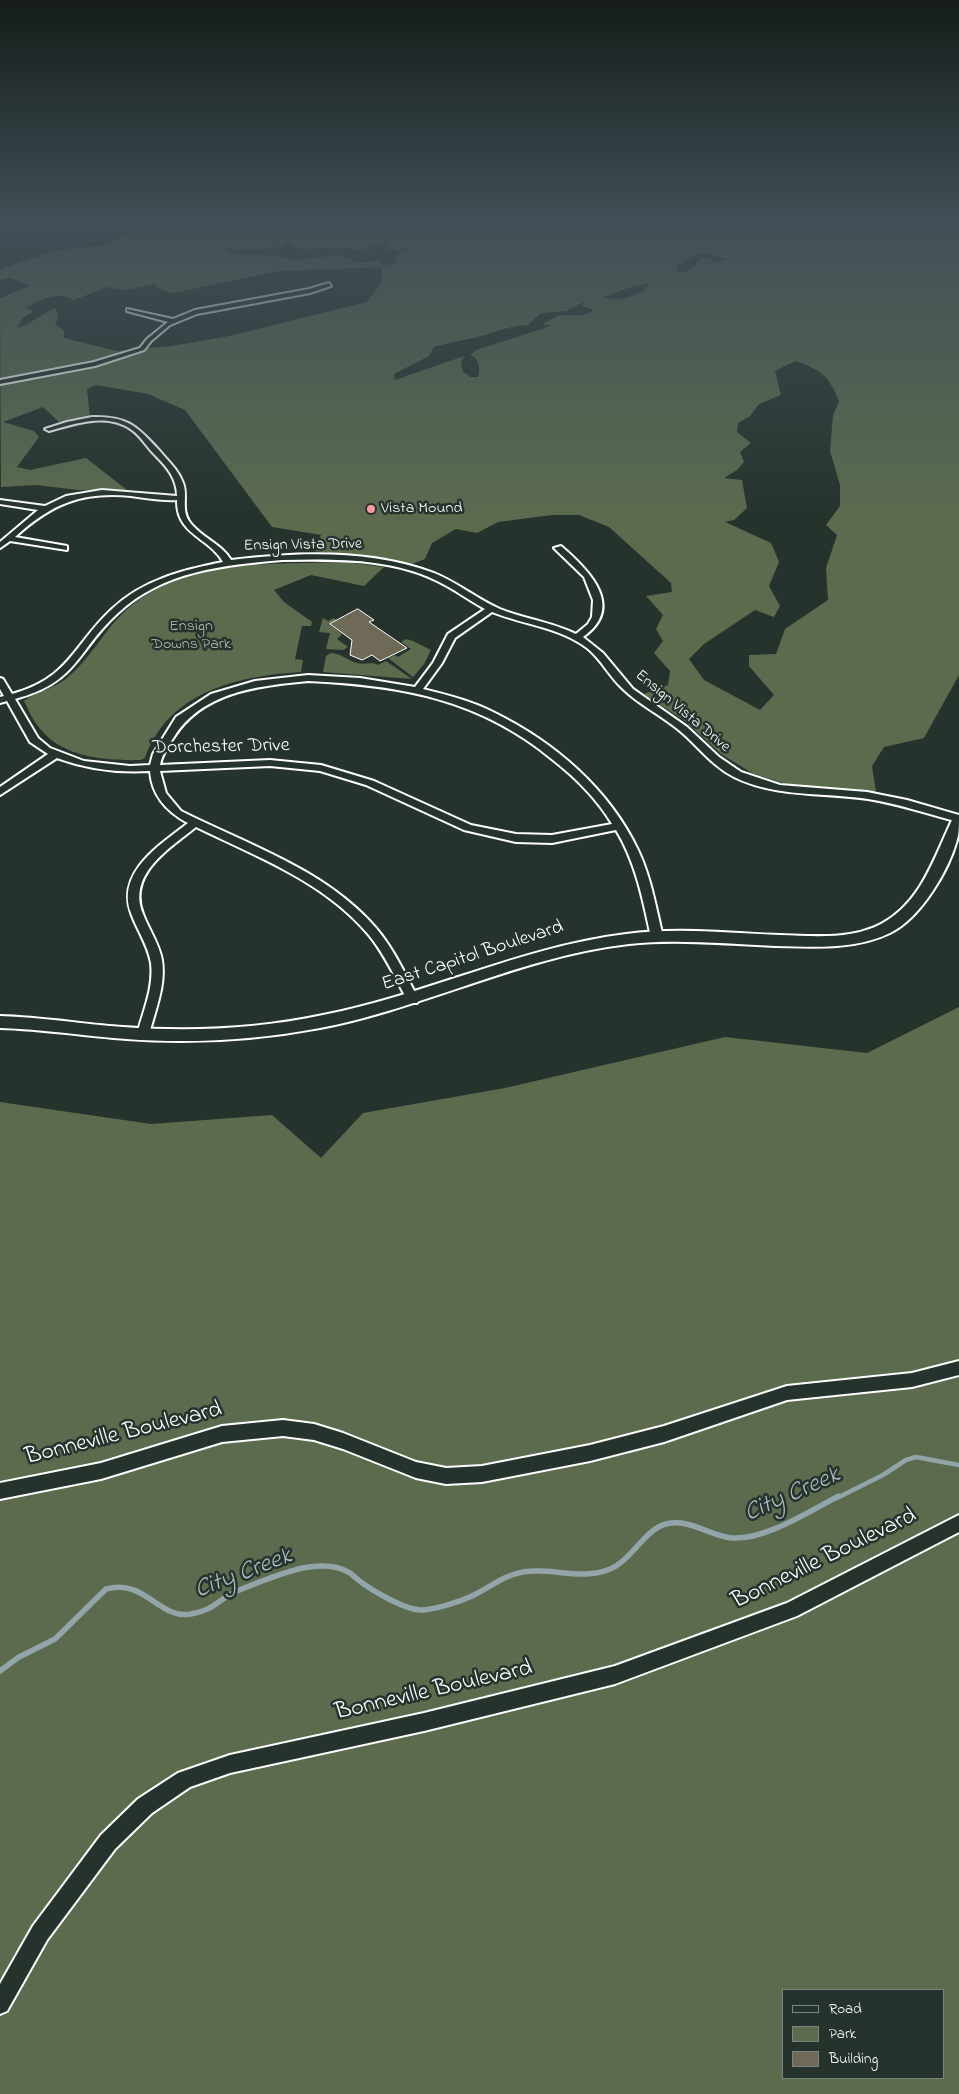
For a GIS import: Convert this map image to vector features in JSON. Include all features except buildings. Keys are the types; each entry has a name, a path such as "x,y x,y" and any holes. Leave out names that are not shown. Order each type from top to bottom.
{"street":[{"path":"0,382 95,364 142,349 149,340 172,322"},
{"path":"49,429 87,420 108,420 129,425 168,464 181,487 180,510 188,524 220,550 228,563"},
{"path":"0,546 43,508 64,500 96,493 180,498"},
{"path":"0,502 43,508"},
{"path":"8,538 64,548"},
{"path":"558,548 588,575 594,586 599,606 599,616 595,624 577,637"},
{"name":"Ensign Vista Drive","path":"5,699 34,690 59,676 105,621 138,592 176,575 228,563 334,558 388,563 440,578 491,609 577,637 594,649 622,683 638,697 682,728 714,759 738,775 785,791 876,798 901,802 959,819"},
{"path":"418,689 437,663 451,636 491,609"},
{"path":"413,1000 382,944 358,916 335,896 285,866 177,814 166,803 155,782 154,767 168,732 187,713 212,698 259,682 296,678 346,679 418,689 454,699 488,713 541,745 586,783 619,826 640,869 656,937"},
{"name":"Dorchester Drive","path":"0,681 5,699 34,740 46,750 57,753 62,758 92,766 130,769 270,762 321,768 370,783 468,828 504,837 552,839 619,826"},
{"path":"0,792 57,753"},
{"name":"East Capitol Boulevard","path":"0,1022 143,1035 213,1035 287,1028 356,1015 413,1000 544,954 600,942 656,937 830,942 854,939 883,930 905,916 920,900 959,819"},
{"path":"143,1035 156,990 158,966 154,950 132,904 134,884 151,859 195,823"},
{"name":"Bonneville Boulevard","path":"0,1491 101,1471 222,1434 283,1428 314,1432 343,1441 416,1470 446,1476 482,1474 590,1453 664,1434 787,1393 912,1380 959,1368"},
{"name":"Bonneville Boulevard","path":"0,2004 40,1933 108,1842 145,1806 185,1780 238,1762 424,1722 615,1675 791,1610 959,1523"}],"green space":[{"path":"0,322 21,322 17,328 31,322 56,322 55,324 64,331 64,338 117,351 172,346 229,336 287,322 532,322 528,325 510,327 434,347 429,356 394,374 395,380 464,356 461,363 463,372 471,377 478,377 478,364 475,358 470,355 476,350 551,326 542,324 547,322 959,322 959,675 924,738 884,747 872,766 876,792 786,784 752,773 721,754 685,721 644,694 668,685 670,671 654,653 663,641 656,629 663,615 646,596 672,592 671,583 609,527 579,515 552,515 498,522 477,533 456,529 432,543 425,559 412,564 314,551 321,535 272,527 185,410 148,394 96,385 87,389 90,417 59,422 43,407 3,422 34,431 39,437 17,467 30,470 86,458 127,490 78,490 36,485 1,487","holes":["795,361 818,371 828,380 836,393 839,402 833,415 830,451 840,485 840,506 826,525 837,535 826,568 828,600 785,629 776,654 749,655 749,666 774,695 760,710 704,680 689,659 704,644 755,610 774,617 780,606 769,586 779,562 771,543 725,522 734,520 747,508 742,480 724,478 737,470 744,462 740,452 751,443 737,432 738,423 750,416 759,404 781,395 775,371"]},
{"name":"Ensign Downs Park","path":"346,562 384,567 364,586 311,575 274,590 284,602 312,622 311,626 302,626 295,659 303,660 301,672 277,674 230,683 208,691 188,702 171,717 156,735 145,758 141,760 115,760 88,756 63,747 39,728 24,701 67,678 83,662 124,612 148,594 174,581 201,573 230,568 289,563"},
{"path":"323,618 328,621 334,618 337,621 329,624 342,634 337,639 348,647 343,650 326,649 330,633 319,632"},
{"path":"406,639 431,650 424,664 413,677 388,658 395,655 398,657 411,649 401,642"},
{"path":"331,653 360,664 373,663 378,665 386,661 412,679 323,672 326,656"},
{"path":"959,1007 959,2094 0,2094 0,1102 151,1124 272,1115 321,1158 363,1113 505,1088 725,1037 867,1053"}],"waterway":[{"name":"City Creek","path":"837,1498 883,1475 906,1460 916,1457 959,1465"},
{"name":"City Creek","path":"0,1671 19,1657 55,1639 106,1589 120,1587 131,1589 170,1611 180,1614 191,1614 206,1610 230,1594 273,1577 301,1568 329,1566 350,1573 359,1581 390,1600 422,1610 448,1605 467,1598 503,1579 523,1572 544,1571 589,1574 610,1569 625,1559 651,1532 666,1524 683,1523 724,1537 745,1537 773,1530 839,1496"}],"place":[{"name":"Vista Mound","path":"371,509"}]}
